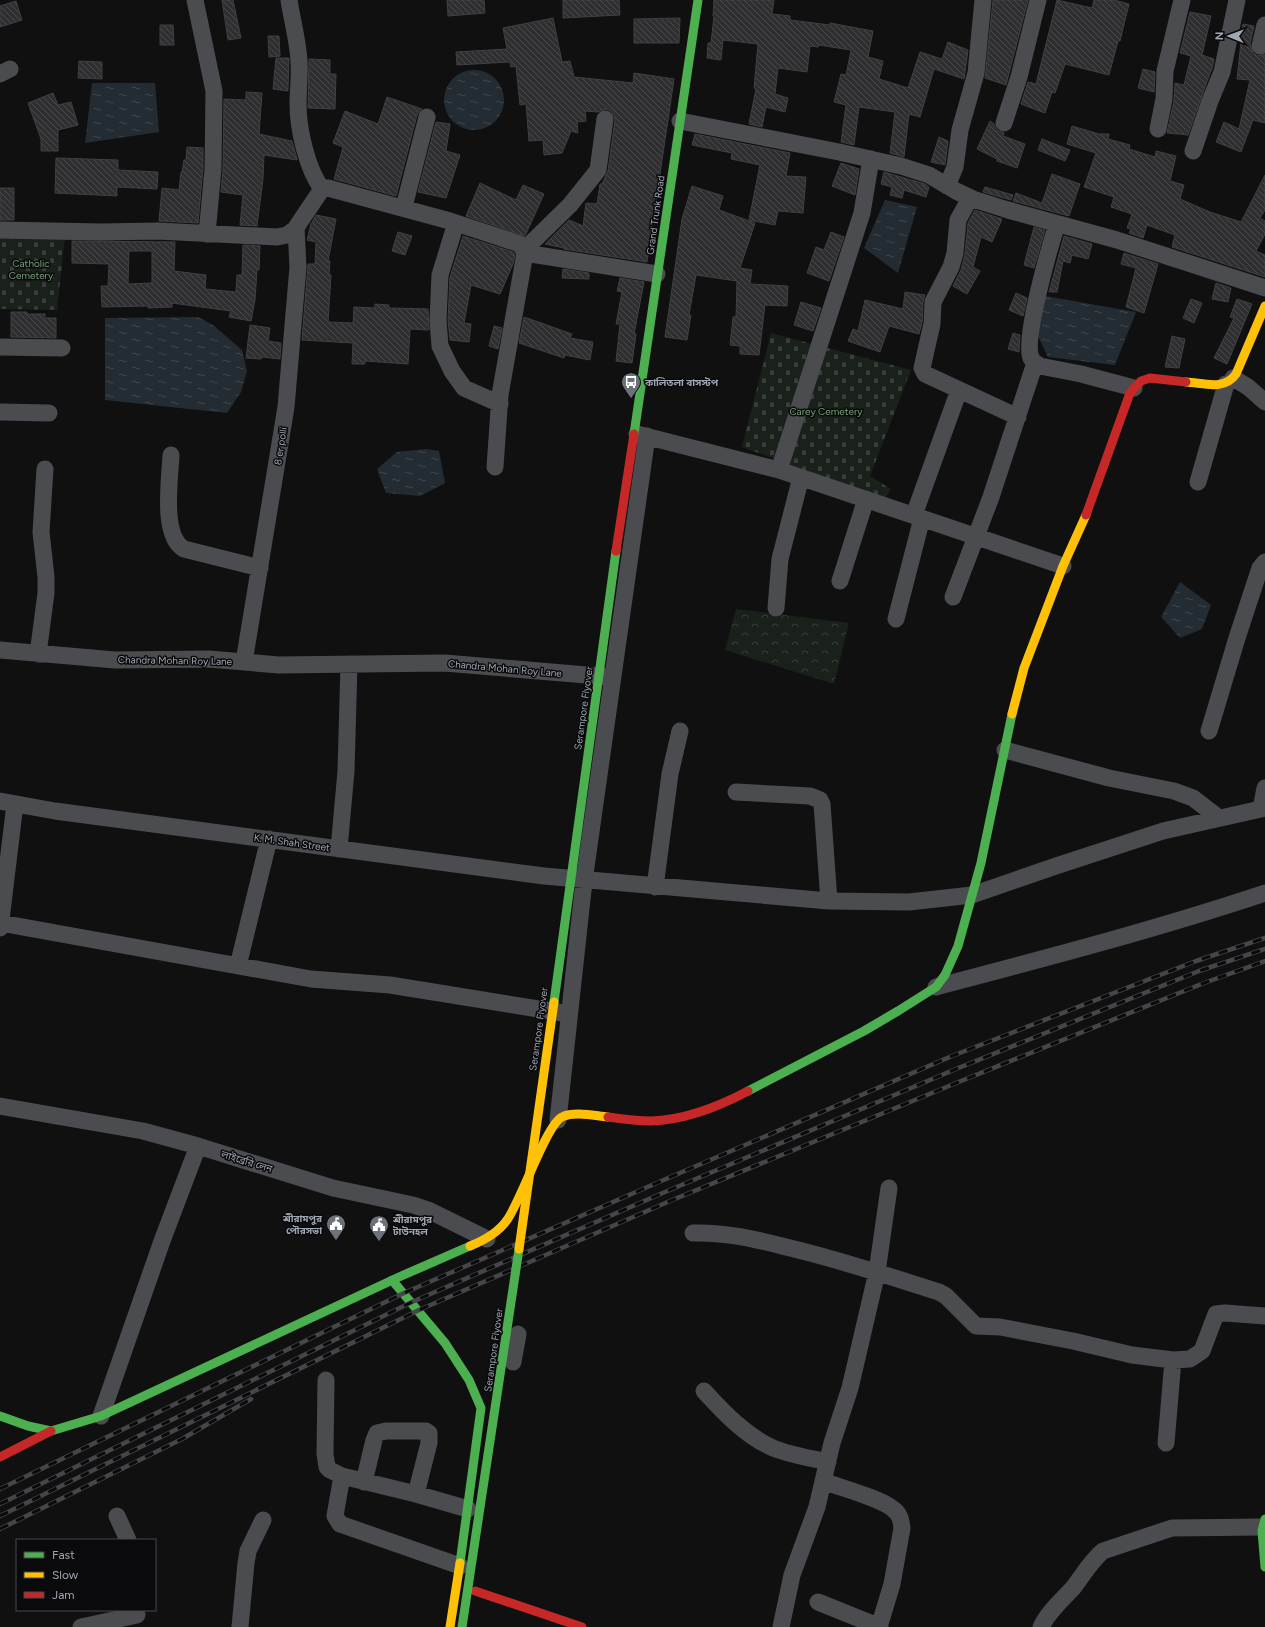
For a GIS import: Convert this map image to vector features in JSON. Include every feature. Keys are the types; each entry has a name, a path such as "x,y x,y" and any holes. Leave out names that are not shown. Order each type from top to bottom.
{"street":[{"path":"196,0 214,91 213,169 207,234"},
{"path":"289,0 299,61 299,118 310,166 316,181 322,189"},
{"name":"Grand Trunk Road","path":"641,435 657,274 698,0"},
{"path":"947,186 955,167 960,130 976,73 983,0"},
{"path":"1004,123 1019,76 1038,0"},
{"path":"1158,129 1164,99 1165,71 1182,0"},
{"path":"1193,151 1210,101 1222,72 1237,0"},
{"path":"1260,46 1265,25"},
{"path":"404,207 427,118"},
{"path":"495,467 500,404 525,252 570,205 598,170 605,119"},
{"path":"680,121 871,159 929,175 970,198 1117,240 1265,288"},
{"path":"779,470 862,213 871,159"},
{"path":"322,189 332,188 404,207 456,223 513,241 520,244 525,252 657,274"},
{"path":"0,230 101,232 145,231 277,237 291,233 296,228 322,189"},
{"path":"970,198 958,220 955,253 951,267 933,302 932,324 922,368 925,374 1018,417"},
{"path":"456,223 440,275 438,326 440,346 452,371 464,388 500,404"},
{"path":"1057,224 1044,266 1029,342 1031,358 1034,363 1040,366 1080,374 1134,388"},
{"name":"8 er polli","path":"244,662 286,407 298,267 296,228"},
{"path":"1198,482 1230,381 1236,374 1265,306"},
{"path":"0,347 62,348"},
{"path":"953,597 1018,417 1034,363"},
{"path":"936,987 950,966 958,946 981,863 1016,695 1024,668 1063,566 1091,503 1130,393 1141,381 1150,378 1221,385 1230,381 1254,391 1265,402"},
{"path":"896,619 918,517 959,390"},
{"path":"0,412 48,413"},
{"path":"0,1457 51,1431 101,1416 392,1280 487,1239 501,1228 508,1219 547,1136 558,1120 584,881 613,678 641,435 779,470 866,498 1063,566"},
{"name":"Serampore Flyover","path":"462,1627 489,1455 617,544 641,435"},
{"path":"171,456 169,495 170,526 177,543 184,549 260,568"},
{"path":"38,654 46,593 46,577 41,532 45,469"},
{"path":"776,608 780,559 801,477"},
{"path":"840,581 866,498"},
{"path":"1209,731 1239,631 1260,568 1265,562"},
{"name":"Chandra Mohan Roy Lane","path":"0,650 115,660 208,659 279,664 445,663 613,678"},
{"path":"339,849 346,771 349,664"},
{"path":"655,887 670,774 680,732"},
{"path":"1004,750 1109,778 1174,791 1193,798 1219,818"},
{"path":"1263,808 1265,788"},
{"path":"736,792 810,796 820,800 822,804 829,901"},
{"path":"7,803 0,925 311,979 390,985 570,1014"},
{"name":"K. M. Shah Street","path":"7,803 584,881 829,901 909,902 972,895 1163,830 1263,808"},
{"path":"238,966 269,839"},
{"path":"558,1120 566,1116 581,1115 650,1121 665,1120 688,1116 711,1109 728,1102 864,1031 936,987 1041,960 1265,893"},
{"name":"লাইব্রেরি লেন","path":"0,1106 143,1131 198,1146 333,1188 413,1205 428,1210 487,1239"},
{"path":"101,1416 162,1241 198,1146"},
{"path":"781,1627 792,1575 817,1507 828,1462 850,1388 876,1272 889,1188"},
{"path":"693,1233 712,1233 749,1237 818,1254 946,1296 973,1324 979,1326 1024,1332 1132,1355 1173,1360 1190,1359 1202,1351 1216,1314 1225,1313 1265,1316"},
{"path":"392,1280 445,1343 468,1380 480,1404 481,1411 468,1509 450,1627"},
{"path":"470,1627 518,1334"},
{"path":"1166,1443 1173,1360"},
{"path":"326,1380 325,1454 326,1462 330,1470 342,1476 416,1494 468,1509"},
{"path":"704,1391 723,1411 760,1441 786,1452 828,1462"},
{"path":"0,1416 28,1426 51,1431"},
{"path":"364,1482 377,1433 382,1431 426,1432 429,1433 429,1444 416,1494"},
{"path":"342,1476 335,1516 340,1524 460,1566"},
{"path":"818,1602 879,1627 892,1584 902,1528 902,1521 893,1509 881,1502 823,1481"},
{"path":"117,1516 128,1539"},
{"path":"240,1627 248,1551 263,1520"},
{"path":"1041,1627 1056,1605 1073,1587 1094,1558 1103,1551 1172,1528 1264,1523 1265,1567"},
{"path":"476,1591 582,1627"},
{"path":"81,1627 138,1617"}],"green space":[{"name":"Catholic Cemetery","path":"0,237 65,237 57,310 0,309"},
{"name":"Carey Cemetery","path":"771,333 911,370 870,476 891,489 885,499 742,447"},
{"path":"736,609 849,623 834,684 725,650"}],"water":[{"path":"468,70 480,70 491,75 499,83 504,94 502,112 491,125 480,130 468,130 457,125 449,117 444,106 444,94 449,83 457,75"},
{"path":"92,83 155,83 159,132 85,143"},
{"path":"885,200 917,207 898,273 864,248"},
{"path":"1045,296 1136,312 1115,365 1048,357 1037,334"},
{"path":"198,317 213,325 242,350 247,371 241,392 227,413 105,400 105,318"},
{"path":"426,449 439,451 445,483 420,496 386,493 377,469 397,452"},
{"path":"1180,582 1211,605 1202,629 1180,638 1161,617"}],"building":[{"path":"222,0 233,0 241,38 228,40"},
{"path":"447,0 484,0 485,13 448,16"},
{"path":"563,0 619,0 620,15 563,18"},
{"path":"714,0 774,0 772,14 790,16 790,20 830,25 830,23 873,31 868,57 883,61 879,79 908,88 920,52 942,59 948,42 968,50 964,79 934,69 920,117 909,114 904,157 890,153 895,112 859,107 854,145 841,142 846,105 834,102 841,74 846,75 851,50 819,45 818,47 810,46 807,72 778,68 775,94 788,98 785,112 766,107 762,127 749,124 756,89 754,88 758,44 723,40 721,60 707,58 708,43 711,43"},
{"path":"993,0 1028,0 1006,85 985,78"},
{"path":"1057,0 1092,8 1094,0 1114,0 1129,4 1120,41 1118,41 1109,75 1065,64 1055,93 1052,92 1045,113 1021,104 1028,82 1036,84"},
{"path":"16,1 22,20 0,27 0,6"},
{"path":"1190,12 1211,16 1202,55 1214,59 1212,69 1188,135 1167,133 1174,101 1175,83 1184,85 1191,56 1180,53"},
{"path":"553,18 562,62 570,61 574,77 633,83 634,73 674,79 647,262 564,249 545,244 569,220 583,226 586,203 597,204 600,184 602,184 608,171 615,120 611,111 606,109 598,112 585,111 586,121 577,122 578,133 571,131 562,153 544,155 543,140 529,141 526,104 520,105 516,66 511,67 510,62 457,65 456,52 507,49 503,28"},
{"path":"680,18 679,43 634,43 634,19"},
{"path":"1243,24 1254,26 1250,44 1253,53 1258,56 1265,54 1265,123 1253,120 1241,152 1216,142 1224,122 1239,129 1250,80 1237,79"},
{"path":"160,25 173,25 174,45 160,45"},
{"path":"268,36 279,36 280,56 269,57"},
{"path":"276,58 289,58 288,91 273,89"},
{"path":"309,59 330,60 330,74 336,74 335,109 308,108"},
{"path":"79,61 102,62 102,79 78,78"},
{"path":"1143,69 1155,72 1154,92 1138,88"},
{"path":"246,92 262,93 259,134 292,141 297,159 264,155 263,179 257,226 240,225 243,195 221,192 223,169 224,99 246,100"},
{"path":"53,93 58,105 71,102 78,125 58,130 58,151 41,151 41,139 28,103"},
{"path":"387,97 422,109 417,115 396,196 334,179 343,147 333,143 345,111 378,124"},
{"path":"990,121 994,124 997,130 1004,133 1003,136 1025,144 1017,168 997,161 997,159 977,149"},
{"path":"436,122 450,124 446,151 460,155 446,198 418,192"},
{"path":"1072,126 1099,134 1109,134 1108,139 1130,145 1129,149 1155,157 1156,151 1176,156 1170,181 1184,185 1180,199 1210,212 1241,222 1265,175 1265,210 1260,218 1265,221 1265,234 1256,251 1265,255 1265,277 1172,247 1175,235 1147,225 1143,238 1129,233 1131,229 1127,228 1132,214 1111,207 1114,197 1084,187 1096,153 1067,144"},
{"path":"695,134 790,153 786,176 806,177 803,213 778,211 775,225 749,220 760,165 731,159 732,153 692,145"},
{"path":"939,137 948,141 945,165 931,162"},
{"path":"1042,139 1070,150 1065,161 1038,150"},
{"path":"187,147 203,148 203,168 198,223 159,221 162,188 179,190 181,172 184,160 186,160"},
{"path":"56,158 118,160 118,170 158,172 157,189 117,187 117,196 55,193"},
{"path":"841,163 859,169 855,195 832,186"},
{"path":"884,172 925,184 929,187 926,197 904,190 902,198 890,195 892,187 881,184"},
{"path":"1052,174 1080,184 1069,216 1013,201 1016,193 1042,203"},
{"path":"480,183 516,200 523,185 544,194 525,236 466,216"},
{"path":"692,186 723,196 719,210 755,223 740,268 752,270 750,284 788,286 787,306 765,305 759,355 740,354 740,346 730,345 733,317 736,317 737,281 696,275 689,315 691,315 687,340 665,337 682,219"},
{"path":"985,187 1013,195 1011,200 983,192"},
{"path":"0,188 14,188 14,220 0,220"},
{"path":"975,210 1002,219 992,242 981,237 973,267 980,271 967,294 953,286 961,270 965,254 968,223"},
{"path":"316,215 336,219 328,261 330,261 329,275 331,275 328,322 353,323 354,307 375,308 375,304 389,305 389,308 428,309 429,330 410,329 408,364 365,361 365,364 352,364 353,343 302,340 308,264 315,264 316,242 307,240 311,224"},
{"path":"1034,227 1045,230 1034,268 1024,265"},
{"path":"398,232 412,236 405,255 392,251"},
{"path":"831,232 844,237 829,281 807,273 816,247 824,250"},
{"path":"463,236 513,252 515,255 513,264 500,294 471,285 464,323 471,324 469,342 450,340 448,320 450,277"},
{"path":"1064,236 1092,244 1088,259 1072,255 1070,263 1063,261 1057,292 1049,292"},
{"path":"72,241 175,242 174,271 206,275 205,289 236,292 237,275 242,275 243,245 260,246 259,270 257,270 255,300 251,321 229,317 231,311 172,303 172,307 102,307 101,286 108,286 109,264 72,263","holes":["129,251 152,251 152,283 128,284"]},
{"path":"1124,253 1158,264 1144,313 1126,307 1136,268 1121,264"},
{"path":"563,269 589,273 589,279 562,278"},
{"path":"620,278 644,282 634,334 636,334 632,363 616,361 620,324 616,324 622,292 617,291"},
{"path":"1216,283 1231,288 1228,302 1212,299"},
{"path":"905,292 925,295 923,302 922,323 919,334 889,326 880,352 848,341 853,329 858,331 865,300 903,309"},
{"path":"1016,293 1027,298 1023,316 1009,310"},
{"path":"1191,299 1202,303 1194,323 1183,318"},
{"path":"1237,299 1252,304 1227,364 1214,358 1234,318 1230,317"},
{"path":"801,302 821,308 813,331 794,325"},
{"path":"11,312 45,314 45,318 56,318 56,338 11,337"},
{"path":"524,317 572,334 570,338 593,342 590,360 565,355 564,358 519,343"},
{"path":"250,325 270,328 268,341 281,343 280,359 262,357 261,359 246,358"},
{"path":"494,326 502,328 498,349 489,346"},
{"path":"1013,333 1020,335 1019,352 1008,349"},
{"path":"1172,336 1185,339 1179,368 1165,367"}],"railway":[{"path":"0,1489 404,1293 952,1056 1196,961 1265,938"},
{"path":"0,1504 412,1302 665,1192 956,1069 1199,971 1265,949"},
{"path":"0,1516 419,1310 670,1201 961,1081 1204,983 1265,961"},
{"path":"0,1529 182,1439 251,1399"}],"traffic: fast":[{"path":"634,434 698,0"},
{"path":"554,1002 616,551"},
{"path":"748,1091 864,1031 898,1011 936,987 945,975 958,946 981,863 1012,714"},
{"path":"0,1416 28,1426 51,1431 101,1416 399,1277 470,1246"},
{"path":"462,1627 519,1249"},
{"path":"392,1280 445,1343 469,1380 481,1408 460,1563"},
{"path":"1265,1519 1262,1531 1265,1567"}],"traffic: slow":[{"path":"1186,382 1213,385 1226,383 1231,379 1236,374 1265,306"},
{"path":"1012,714 1024,668 1063,566 1086,515"},
{"path":"519,1249 554,1002"},
{"path":"470,1246 491,1236 500,1229 507,1220 541,1148 556,1123 562,1117 573,1114 608,1117"},
{"path":"450,1627 460,1563"}],"traffic: jam":[{"path":"1086,515 1130,393 1141,381 1150,378 1186,382"},
{"path":"616,551 634,434"},
{"path":"608,1117 651,1121 676,1118 701,1112 748,1091"},
{"path":"0,1457 51,1431"},
{"path":"475,1591 582,1627"}],"place":[{"name":"কালিতলা বাসস্টপ","path":"631,399"},
{"name":"শ্রীরামপুর পৌরসভা","path":"336,1241"},
{"name":"শ্রীরামপুর টাউনহল","path":"379,1242"}]}
